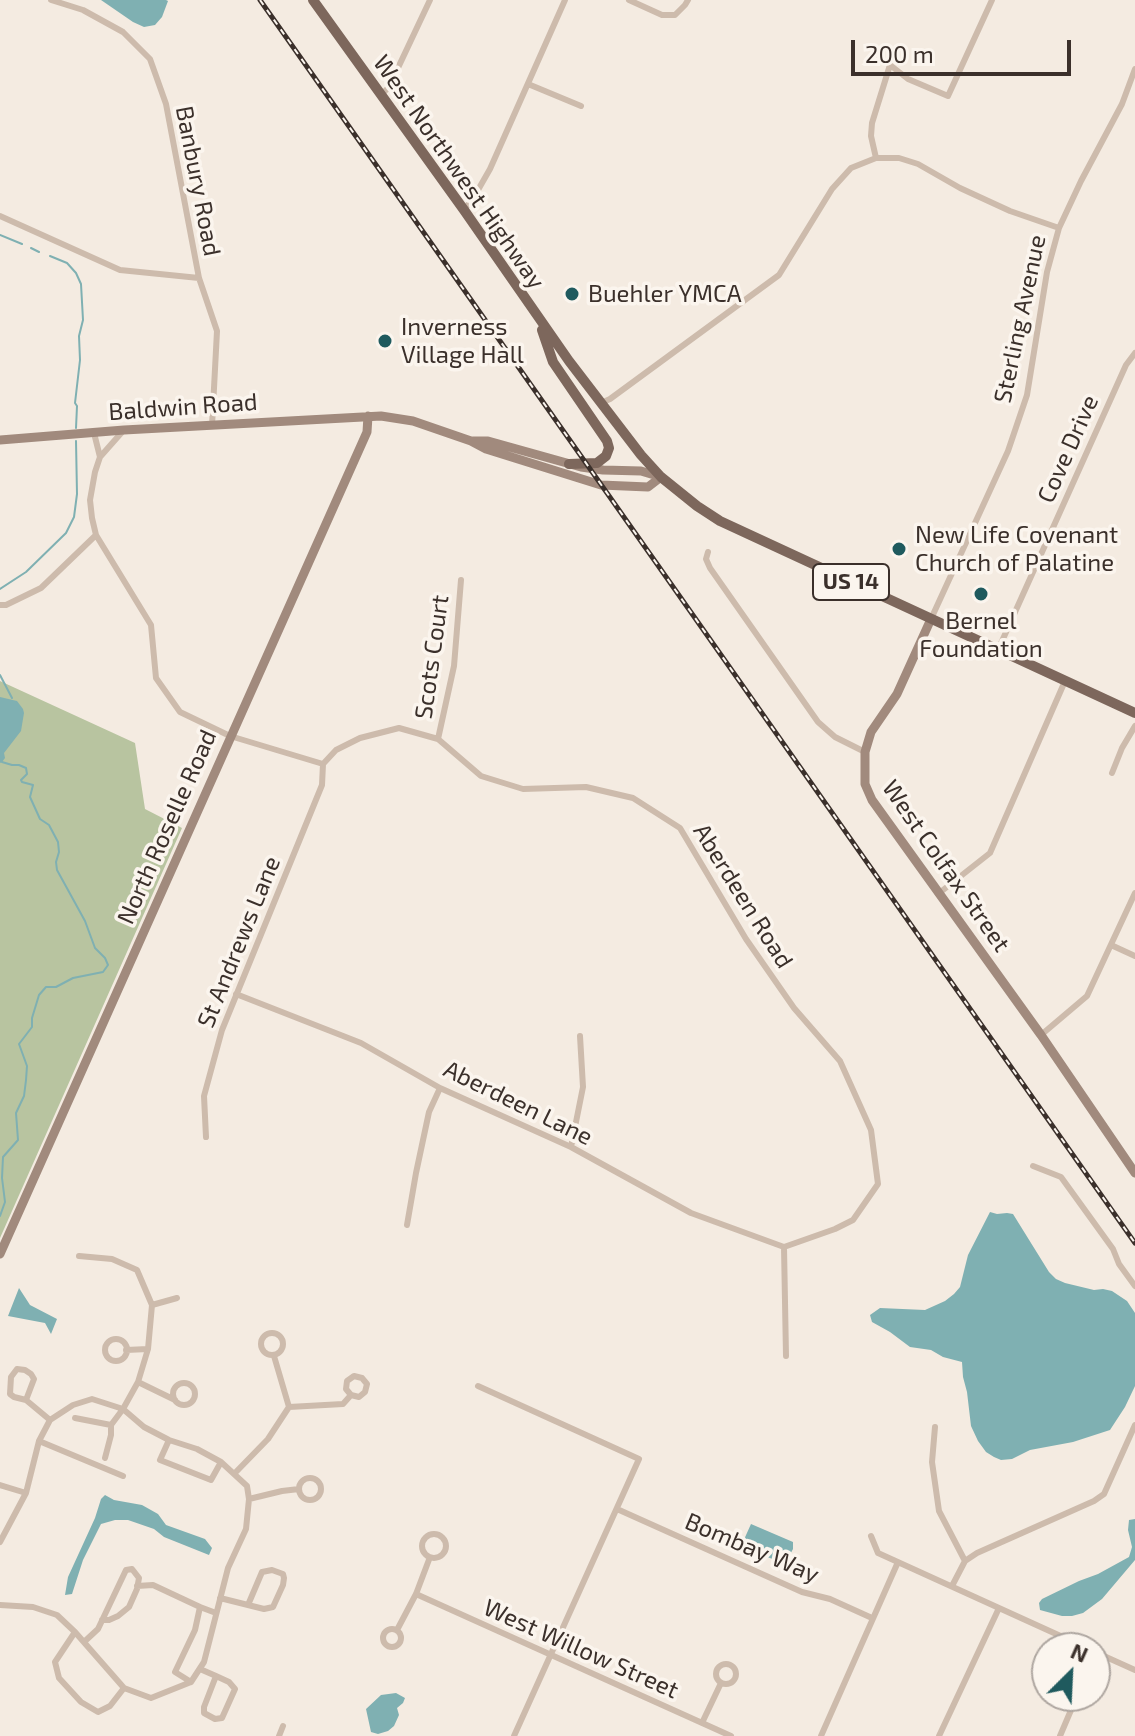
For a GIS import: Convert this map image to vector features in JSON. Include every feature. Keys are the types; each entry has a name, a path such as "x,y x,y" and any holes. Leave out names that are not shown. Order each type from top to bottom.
{"main road":[{"name":"West Northwest Highway","path":"313,0 539,320 661,477 720,521 1135,713"},
{"path":"539,320 553,362 609,448 606,456 597,463 569,464"},
{"name":"North Roselle Road","path":"0,1254 367,432 368,416"},
{"name":"Baldwin Road","path":"0,440 381,416 405,419 471,441"},
{"path":"471,441 488,441 596,470 641,471 661,477"},
{"path":"471,441 486,449 601,485 648,487 661,477"},
{"name":"Sterling Avenue","path":"865,752 871,732 897,694 931,619"},
{"name":"West Colfax Street","path":"865,752 865,784 872,800 1041,1035 1135,1173"}],"street":[{"name":"Banbury Road","path":"51,0 83,10 123,32 150,59 166,104 199,278 217,331 212,426"},
{"path":"381,95 389,87 430,0"},
{"path":"464,210 490,169 565,0"},
{"path":"629,0 662,15 675,15 688,0"},
{"path":"876,158 871,136 872,123 890,65 908,79 948,96 992,0"},
{"name":"Sterling Avenue","path":"931,619 1006,455 1027,395 1047,272 1059,228 1122,104 1135,69"},
{"path":"528,84 581,106"},
{"path":"601,403 779,275 832,189 851,168 876,158 899,158 918,164 1010,211 1059,228"},
{"path":"0,216 120,270 199,278"},
{"name":"Cove Drive","path":"998,650 1126,365 1135,353"},
{"path":"100,457 124,430"},
{"path":"94,433 100,457 90,500 96,535 151,625 156,678 180,712 230,736 323,764"},
{"path":"0,605 41,588 96,535"},
{"path":"708,552 706,559 710,568 818,722 835,737 865,752"},
{"name":"Scots Court","path":"438,739 454,666 461,580"},
{"path":"938,894 990,853 1065,681"},
{"path":"1112,773 1135,726"},
{"name":"Aberdeen Road","path":"323,764 336,750 360,738 399,728 438,739 481,776 523,789 586,787 633,798 680,828 746,939 794,1008 840,1061 871,1130 878,1184 853,1220 784,1247"},
{"name":"St Andrews Lane","path":"206,1137 204,1096 222,1030 322,785 323,764"},
{"path":"1041,1035 1087,996 1135,893"},
{"path":"1111,945 1135,956"},
{"name":"Aberdeen Lane","path":"236,994 361,1043 440,1088 571,1147 691,1213 784,1247"},
{"path":"571,1147 583,1087 580,1036"},
{"path":"407,1225 429,1112 440,1088"},
{"path":"1033,1166 1061,1177 1113,1249 1119,1264 1135,1286"},
{"path":"784,1247 786,1356"},
{"path":"79,1256 112,1259 137,1270 152,1305 148,1349 138,1382 111,1425 105,1458"},
{"path":"152,1305 177,1298"},
{"path":"126,1350 148,1349"},
{"path":"234,1474 268,1439 289,1407 274,1356"},
{"path":"26,1400 34,1379 25,1370 17,1369 11,1377 10,1394 26,1400 50,1420"},
{"path":"138,1382 175,1401"},
{"path":"478,1386 639,1459 514,1736"},
{"path":"289,1407 343,1404 351,1395"},
{"path":"0,1542 26,1493 39,1441 50,1420 73,1405 92,1399 123,1409 144,1427 221,1462 247,1486 246,1529 228,1568 204,1662 191,1682 151,1698 124,1688 57,1615 33,1607 0,1605"},
{"path":"75,1418 111,1425"},
{"path":"952,1586 965,1561 977,1553 1099,1498 1107,1488 1135,1425"},
{"path":"935,1427 932,1462 939,1511 965,1561"},
{"path":"169,1440 160,1460 211,1480 221,1462"},
{"path":"39,1441 123,1476"},
{"path":"0,1485 26,1493"},
{"path":"249,1499 299,1489"},
{"name":"Bombay Way","path":"617,1509 802,1592 830,1599 872,1618"},
{"path":"871,1536 878,1553 1052,1632"},
{"path":"397,1630 416,1594 430,1557"},
{"path":"821,1736 898,1562"},
{"path":"84,1642 98,1629 102,1620 126,1570 132,1569 139,1578 129,1607 118,1616 102,1620"},
{"path":"220,1598 248,1605 264,1609 273,1607 283,1585 283,1574 272,1570 262,1572 248,1605"},
{"path":"137,1586 153,1585 216,1613"},
{"name":"West Willow Street","path":"416,1594 731,1736"},
{"path":"191,1682 175,1672 195,1630 200,1607"},
{"path":"939,1736 999,1608"},
{"path":"75,1632 55,1662 59,1678 81,1702 98,1712 110,1706 124,1688"},
{"path":"1111,1659 1135,1670"},
{"path":"200,1669 216,1676 229,1682 235,1689 222,1718 215,1719 204,1713 204,1707 216,1676"},
{"path":"702,1723 721,1683"},
{"path":"1060,1736 1070,1712"},
{"path":"279,1736 283,1726"}],"green space":[{"path":"0,681 135,743 145,809 182,828 0,1238"}],"water":[{"path":"101,0 168,1 155,25 144,27"},
{"path":"0,697 17,701 24,713 21,731 0,763"},
{"path":"990,1212 1013,1214 1056,1279 1094,1290 1112,1291 1127,1301 1135,1313 1135,1386 1110,1430 1073,1442 1030,1450 1012,1459 994,1457 986,1452 971,1426 962,1362 931,1350 910,1347 872,1322 870,1315 880,1308 925,1310 954,1294 960,1287 968,1255"},
{"path":"19,1288 30,1305 57,1319 51,1334 45,1323 8,1316"},
{"path":"105,1495 114,1500 142,1505 158,1514 166,1525 205,1539 212,1548 209,1555 164,1537 154,1529 128,1520 115,1520 101,1524 83,1560 72,1594 65,1595 68,1577"},
{"path":"1135,1519 1135,1560 1102,1599 1083,1613 1072,1616 1040,1610 1042,1599 1129,1557 1132,1547 1129,1520"},
{"path":"751,1524 793,1542 785,1564 742,1547"},
{"path":"396,1693 405,1698 397,1708 399,1715 394,1726 378,1734 371,1732 366,1709 381,1695"}],"waterway":[{"path":"0,235 22,244"},
{"path":"31,248 39,252"},
{"path":"50,256 67,263 81,284 83,320 79,336 76,428"},
{"path":"0,589 26,572 66,533 74,517 77,494 76,441"},
{"path":"0,675 12,698"},
{"path":"0,1216 5,1202 3,1157 18,1140 16,1113 24,1096 26,1080 27,1066 19,1044 32,1027 39,995 46,987 56,987 73,978 103,972 108,965 95,948 85,921 57,870 58,842 49,825 40,819 30,797 33,785 21,780 27,774 26,768 2,762"}],"railway":[{"path":"260,0 1135,1243"}],"place":[{"name":"Buehler YMCA","path":"572,294"},
{"name":"Inverness Village Hall","path":"385,341"},
{"name":"New Life Covenant Church of Palatine","path":"899,549"},
{"name":"Bernel Foundation","path":"981,594"}]}
